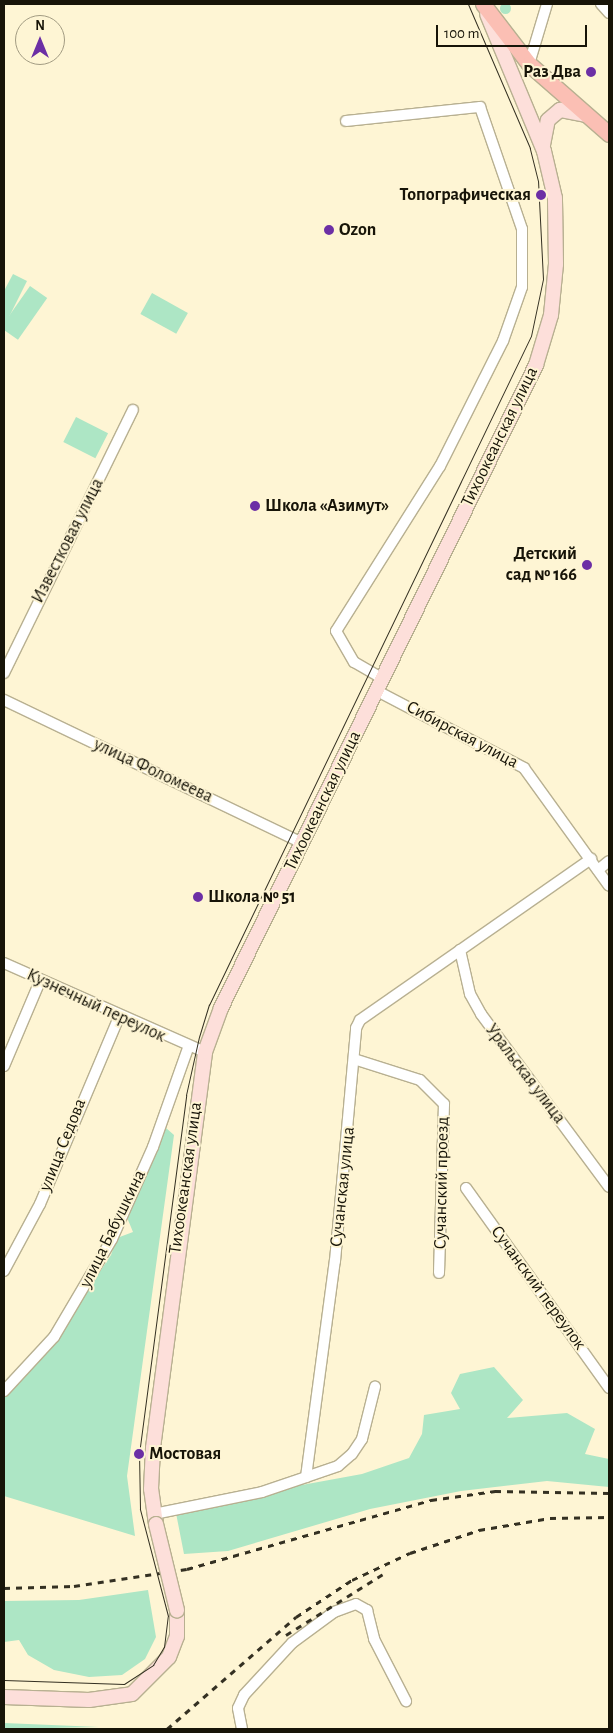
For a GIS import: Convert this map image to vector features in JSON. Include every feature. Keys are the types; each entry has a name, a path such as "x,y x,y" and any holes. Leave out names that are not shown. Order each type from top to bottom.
{"main road":[{"path":"484,6 529,64 609,134"},
{"name":"Тихоокеанская улица","path":"4,1697 89,1700 132,1694 169,1657 177,1636 177,1610 155,1519 153,1448 205,1052 220,1008 536,365 544,339 556,264 555,198 544,151 484,6"},
{"path":"544,151 542,133 548,120 560,110 586,115"}],"street":[{"path":"529,64 547,4"},
{"path":"601,4 609,12"},
{"name":"Сибирская улица","path":"346,121 480,107 522,229 522,287 503,341 440,466 336,631 354,662 380,685 524,768 609,886"},
{"name":"Известковая улица","path":"4,673 133,410"},
{"name":"улица Фоломеева","path":"4,700 302,843"},
{"name":"Сучанская улица","path":"306,1477 357,1060 360,1020 591,859"},
{"path":"598,870 609,861"},
{"name":"Уральская улица","path":"460,950 470,994 481,1014 609,1187"},
{"name":"Кузнечный переулок","path":"4,963 188,1048 205,1052"},
{"path":"4,1066 40,981"},
{"name":"улица Седова","path":"4,1271 40,1204 119,1017"},
{"name":"улица Бабушкина","path":"4,1391 54,1337 112,1239 153,1147 188,1048"},
{"name":"Сучанский проезд","path":"357,1060 420,1080 444,1104 439,1273"},
{"name":"Сучанский переулок","path":"466,1188 609,1388"},
{"path":"155,1519 262,1492 338,1466 352,1454 362,1439 375,1387"},
{"path":"242,1729 239,1718 244,1695 292,1643 334,1612 356,1604 367,1610 374,1639 406,1701"}],"green space":[{"path":"505,2 511,8 505,14 499,8"},
{"path":"13,274 27,281 4,327 4,291"},
{"path":"30,286 47,298 18,340 4,330 4,323"},
{"path":"152,293 188,313 176,334 140,314"},
{"path":"76,417 108,433 95,458 63,442"},
{"path":"166,1128 174,1135 127,1476 135,1536 4,1496 4,1398 44,1354 111,1255 117,1238 133,1232 126,1215"},
{"path":"494,1367 523,1400 507,1418 567,1413 595,1429 585,1454 609,1459 609,1487 547,1481 461,1491 370,1509 228,1551 184,1554 175,1508 362,1474 409,1458 422,1434 424,1415 460,1409 451,1393 460,1374"},
{"path":"148,1590 156,1637 145,1659 122,1675 89,1677 54,1670 28,1655 19,1640 4,1642 4,1601 79,1600"},
{"path":"4,1723 99,1727 4,1729"}],"tram line":[{"path":"4,1680 124,1684 153,1665 164,1647 168,1616 140,1509 139,1454 186,1095 199,1037 209,1005 531,336 543,279 538,181 530,148 468,4"}],"railway":[{"path":"4,1588 74,1586 187,1569 431,1500 495,1491 609,1493"},
{"path":"167,1729 296,1617 352,1580 410,1553 479,1530 550,1518 609,1517"},
{"path":"286,1635 385,1573"}],"place":[{"name":"Раз Два","path":"591,72"},
{"name":"Топографическая","path":"541,195"},
{"name":"Ozon","path":"329,230"},
{"name":"Школа «Азимут»","path":"255,506"},
{"name":"Детский сад № 166","path":"587,565"},
{"name":"Школа № 51","path":"198,897"},
{"name":"Мостовая","path":"139,1454"}]}
